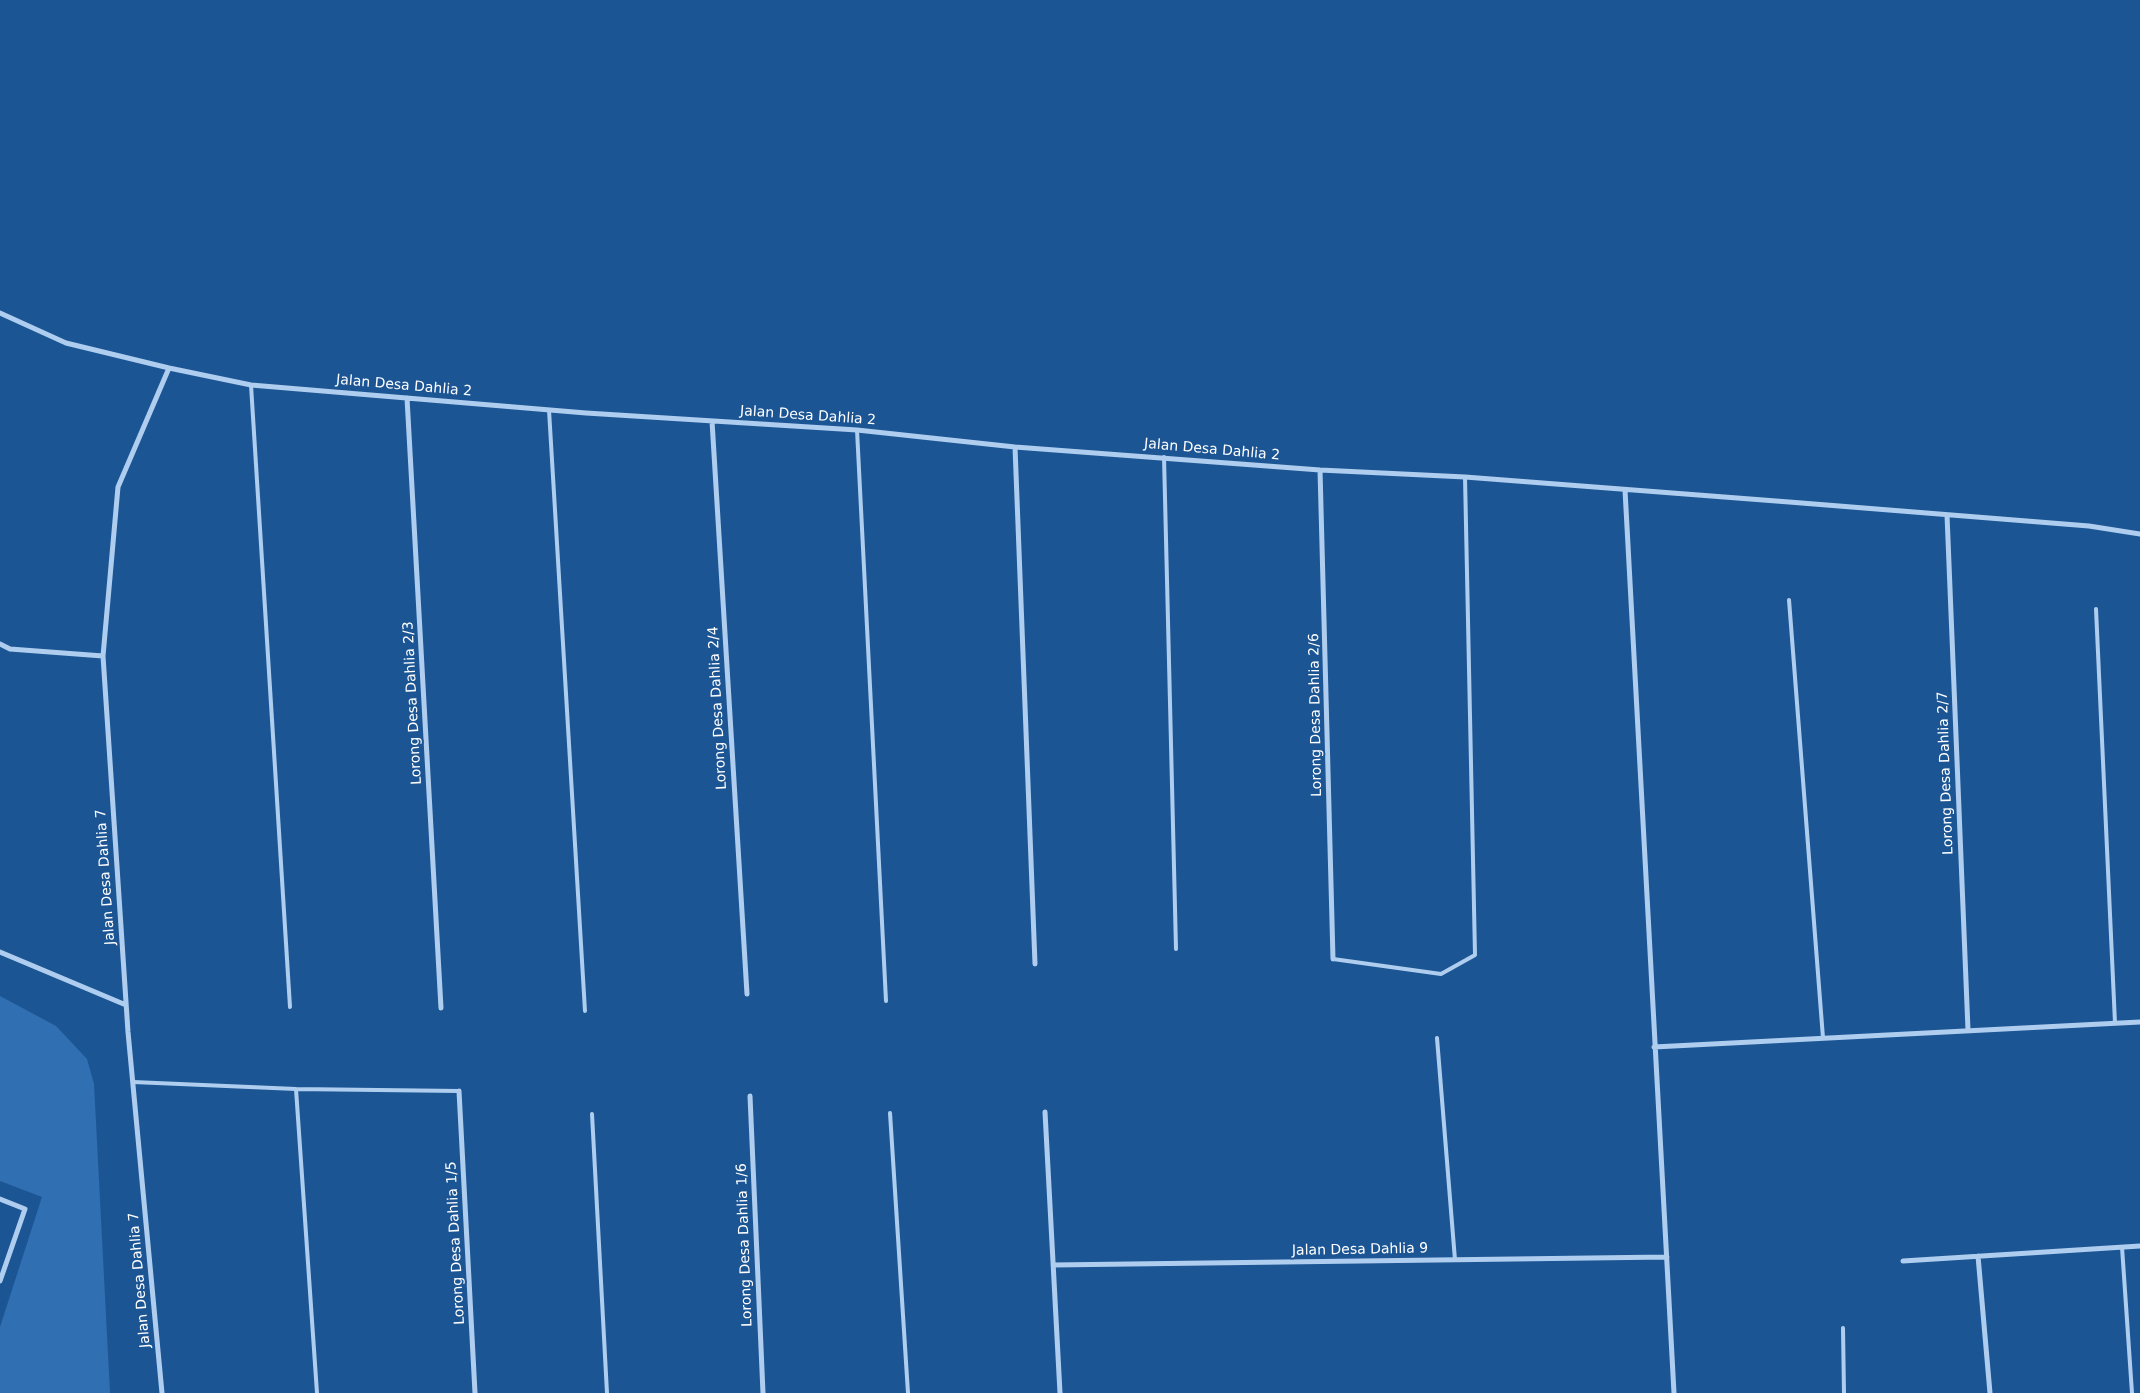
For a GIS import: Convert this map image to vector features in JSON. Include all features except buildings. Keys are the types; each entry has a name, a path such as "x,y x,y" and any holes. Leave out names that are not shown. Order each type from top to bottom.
{"street":[{"name":"Jalan Desa Dahlia 2","path":"0,313 66,343 169,368 252,385 549,410 857,430 1015,447 1164,456 1320,470 1465,476 2089,526 2140,534"},
{"name":"Jalan Desa Dahlia 7","path":"162,1393 126,1005 103,656 118,486 169,368"},
{"name":"Lorong Desa Dahlia 2/3","path":"407,398 441,1008"},
{"name":"Lorong Desa Dahlia 2/4","path":"712,421 747,994"},
{"path":"1015,447 1035,964"},
{"name":"Lorong Desa Dahlia 2/6","path":"1320,470 1333,959"},
{"path":"1625,490 1674,1393"},
{"name":"Lorong Desa Dahlia 2/7","path":"1947,515 1968,1030"},
{"path":"0,644 10,649 103,656"},
{"path":"0,952 126,1005"},
{"path":"1654,1047 2140,1022"},
{"name":"Lorong Desa Dahlia 1/5","path":"459,1091 474,1393"},
{"name":"Lorong Desa Dahlia 1/6","path":"750,1096 763,1393"},
{"path":"1045,1112 1060,1393"},
{"path":"0,1199 25,1209 0,1281"},
{"path":"1903,1261 2140,1246"},
{"path":"1978,1256 1990,1393"},
{"name":"Jalan Desa Dahlia 9","path":"1054,1264 1667,1257"}],"lane":[{"path":"252,385 290,1007"},
{"path":"549,410 585,1011"},
{"path":"857,430 886,1001"},
{"path":"1164,456 1176,949"},
{"path":"1333,959 1441,974 1475,955 1465,476"},
{"path":"1789,600 1823,1038"},
{"path":"2096,609 2115,1023"},
{"path":"1437,1038 1455,1260"},
{"path":"133,1082 296,1089 459,1091"},
{"path":"296,1089 317,1393"},
{"path":"890,1113 908,1393"},
{"path":"592,1114 607,1393"},
{"path":"2122,1247 2132,1393"},
{"path":"1843,1328 1844,1393"}],"shaded area":[{"path":"0,996 56,1026 87,1059 94,1084 110,1393 0,1393 0,1327 42,1197 0,1181"}]}
